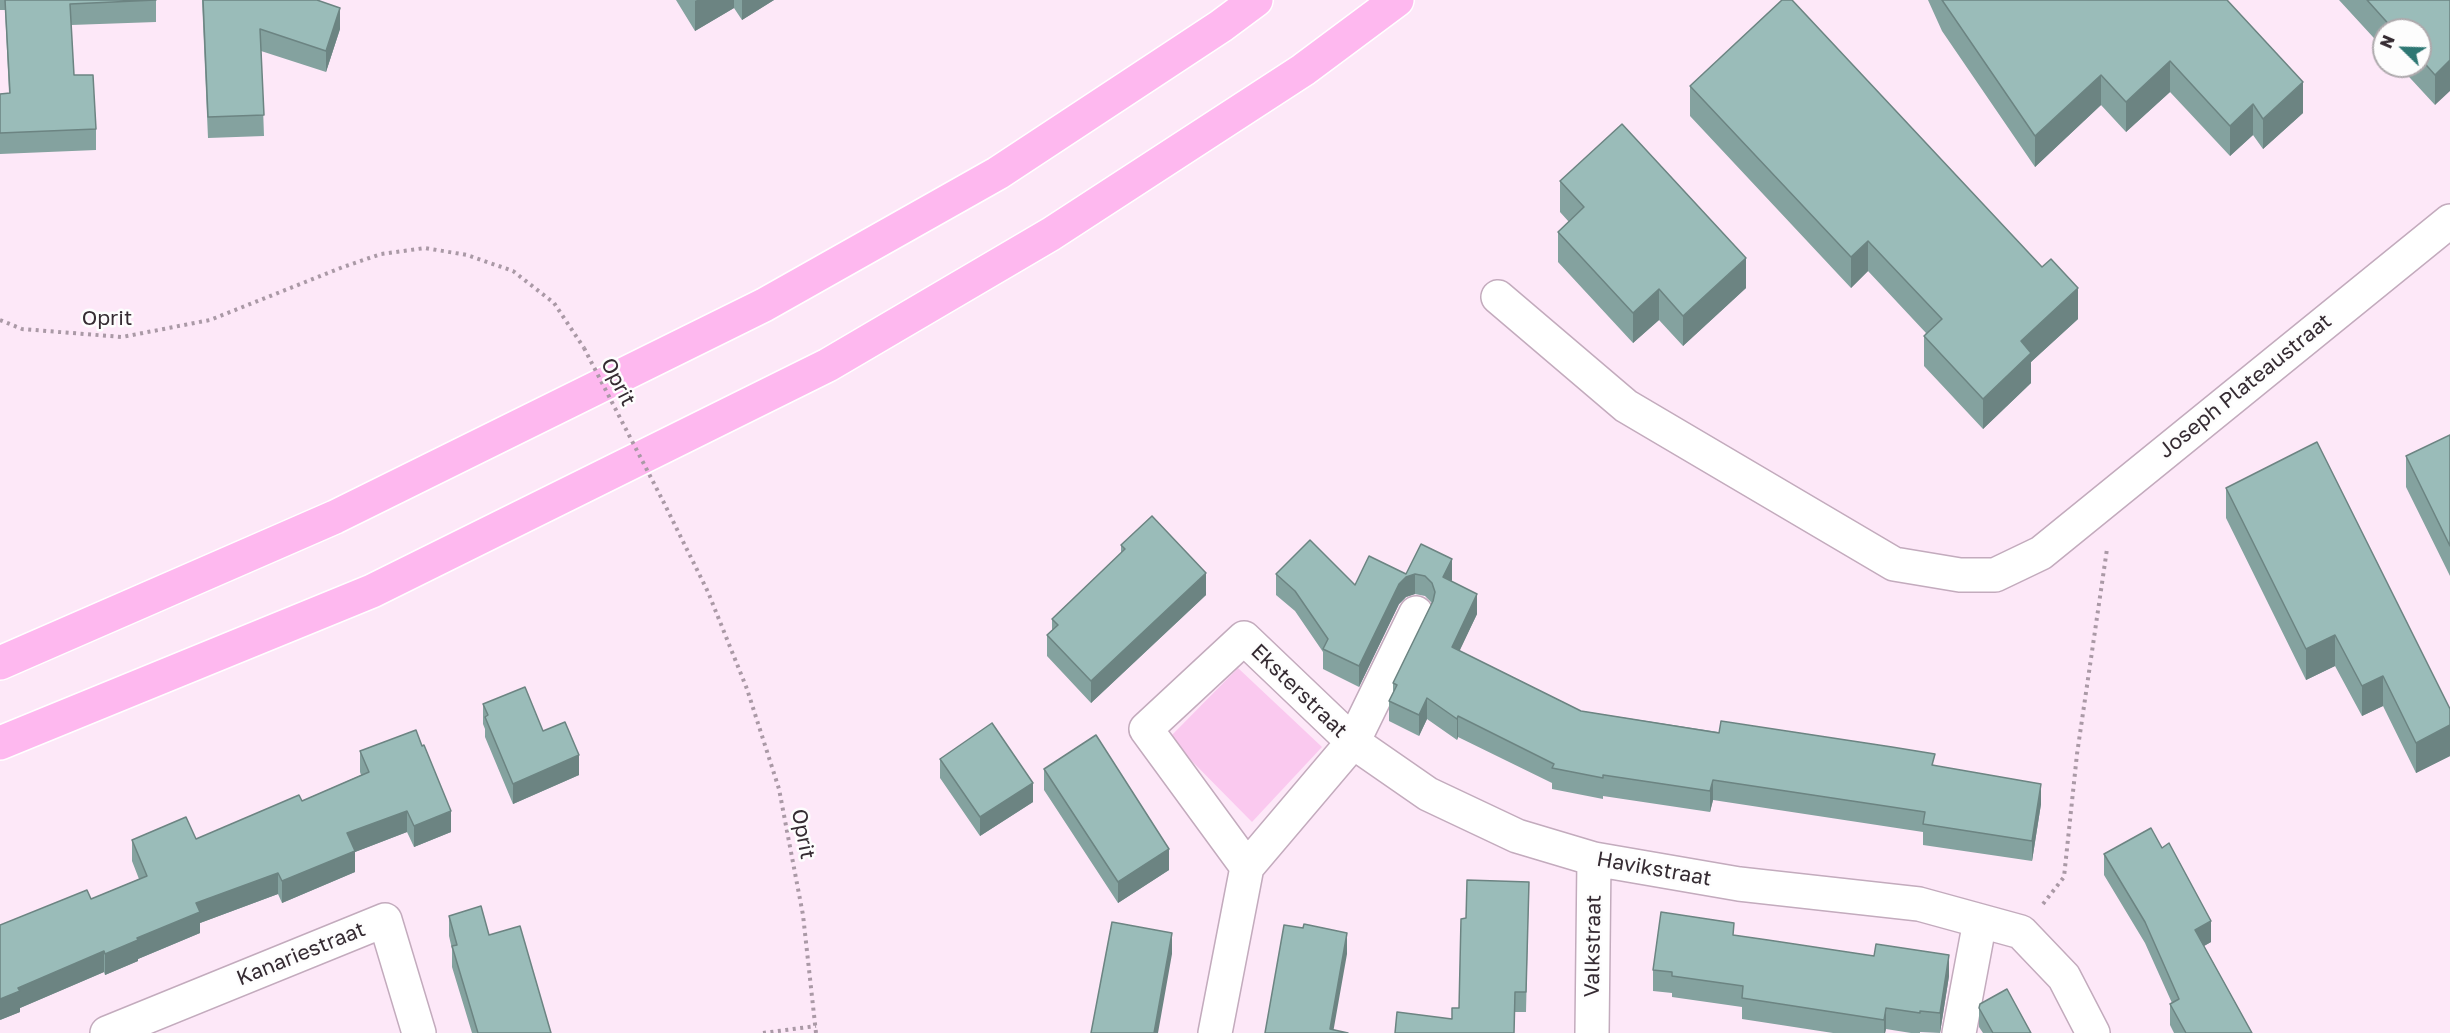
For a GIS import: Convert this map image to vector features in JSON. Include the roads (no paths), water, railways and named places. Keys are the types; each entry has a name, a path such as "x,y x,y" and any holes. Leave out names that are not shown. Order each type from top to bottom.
{"highway":[{"path":"0,663 335,517 764,305 998,173 1211,33 1256,0"},
{"path":"0,743 372,591 828,365 1051,234 1303,70 1397,0"}],"street":[{"name":"Joseph Plateaustraat","path":"1498,297 1626,406 1894,564 1960,575 1995,574 2041,553 2450,221"},
{"path":"1353,742 1416,613"},
{"name":"Eksterstraat","path":"1215,1033 1247,867 1353,742 1244,638 1146,729 1247,867"},
{"name":"Havikstraat","path":"1353,742 1428,794 1517,836 1594,859 1739,884 1919,904 2021,932 2064,977 2093,1033"},
{"name":"Valkstraat","path":"1592,1033 1594,859"},
{"name":"Kanariestraat","path":"107,1033 385,920 419,1033"},
{"path":"1959,1033 1980,921"}]}
